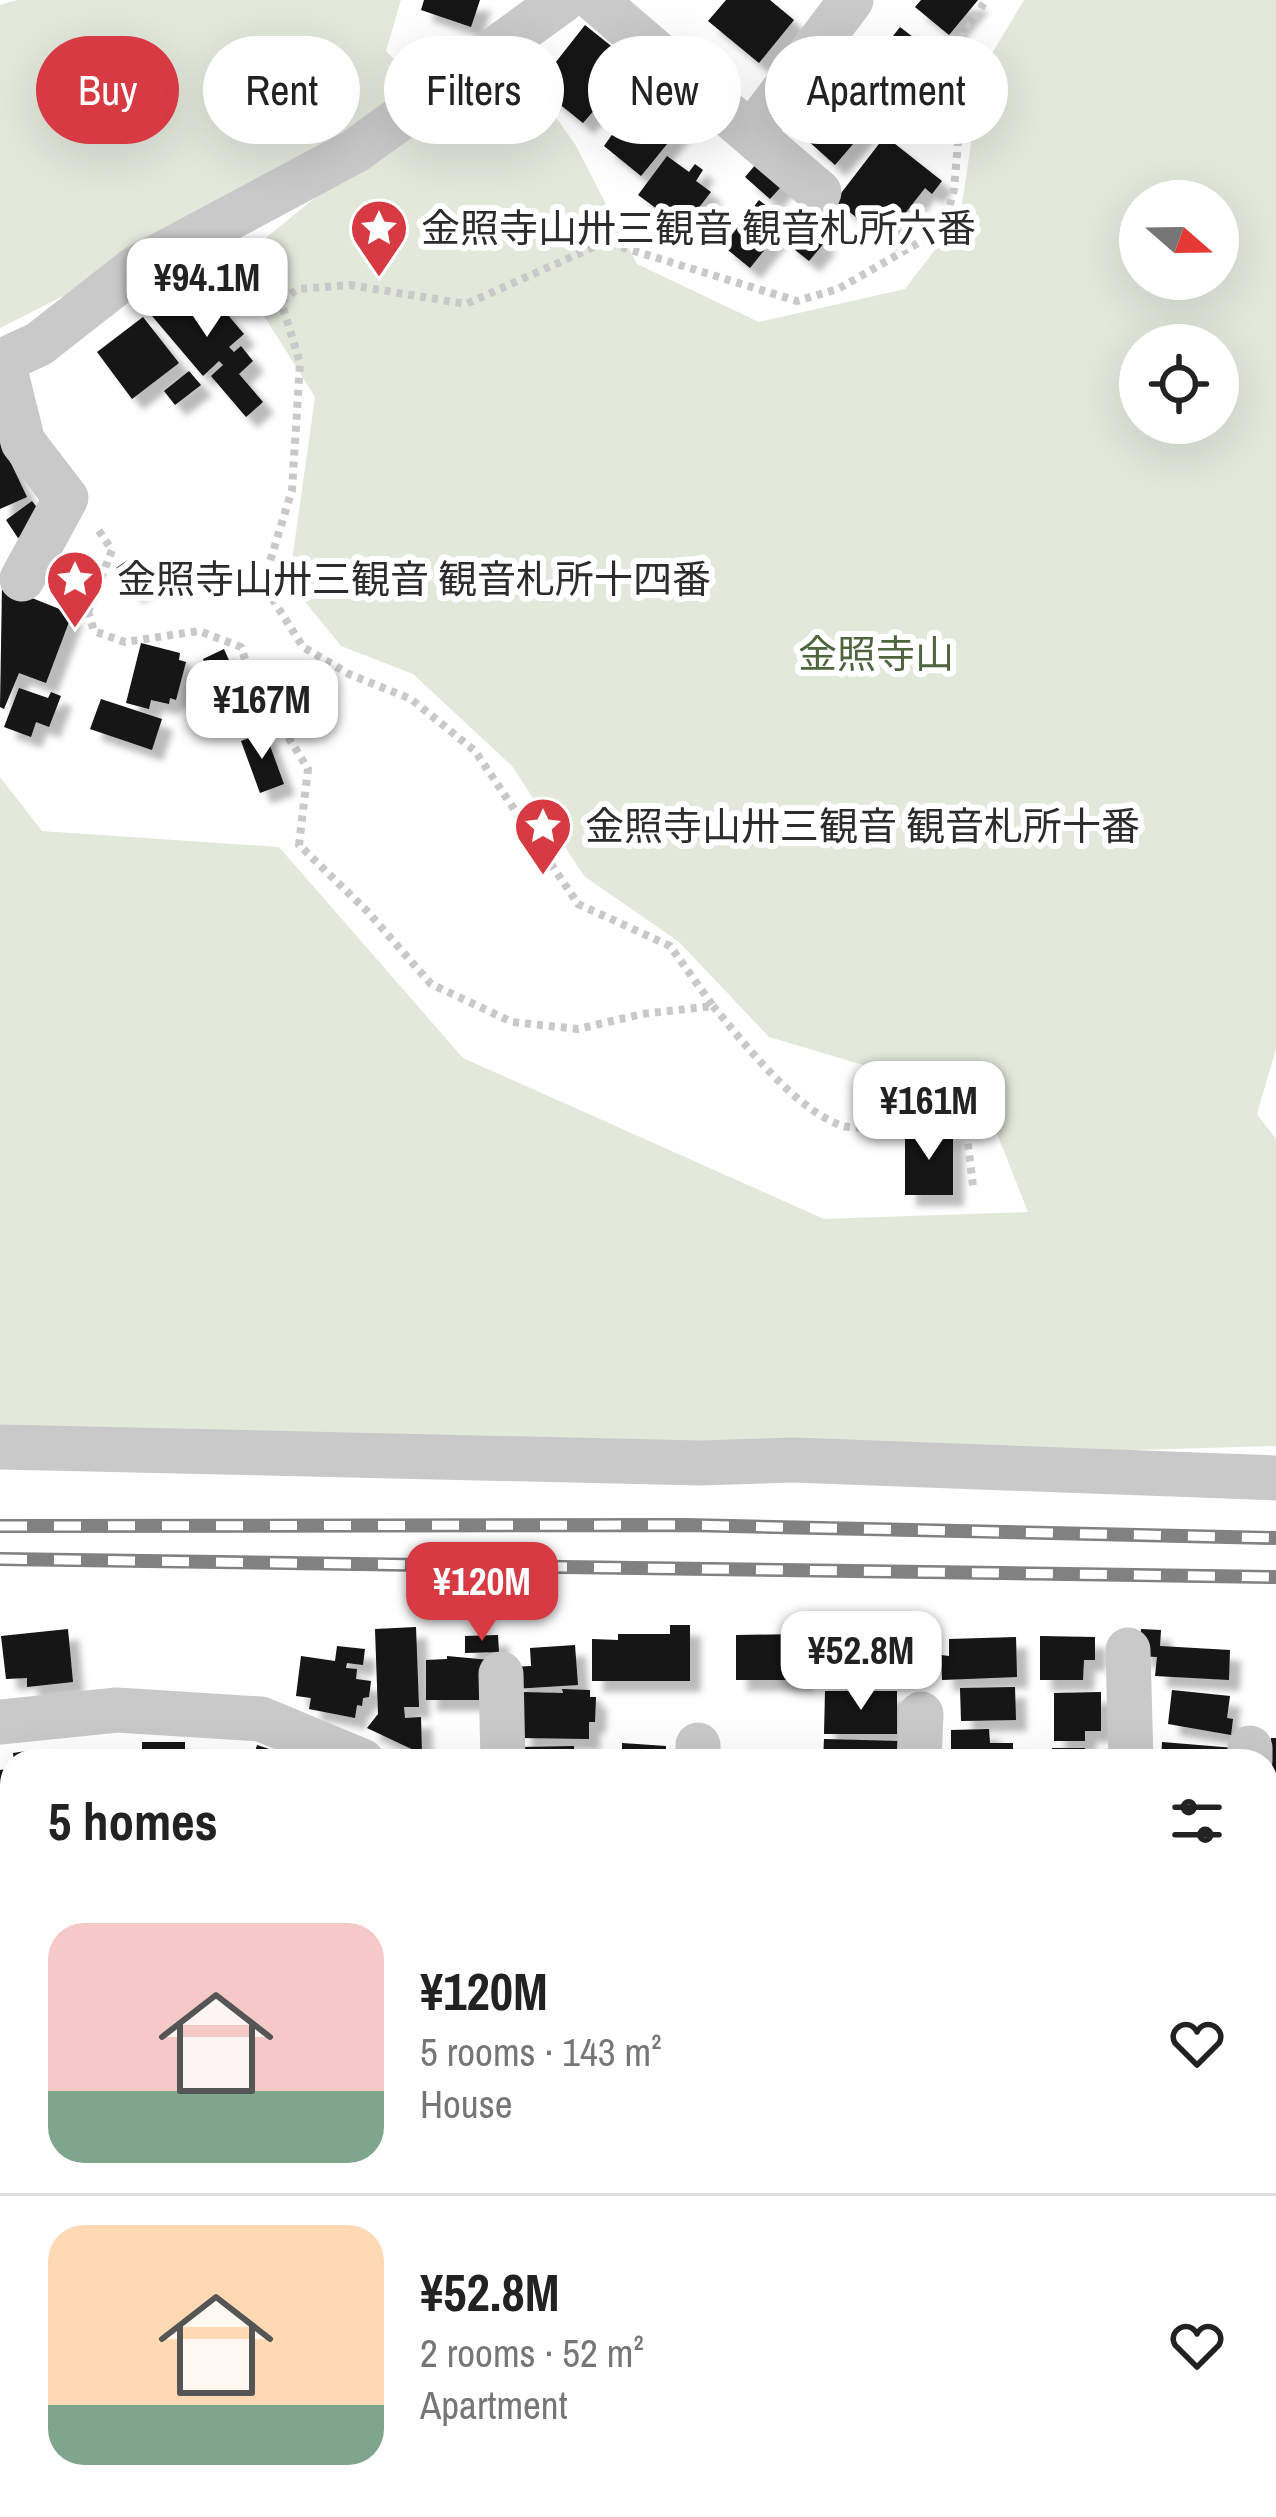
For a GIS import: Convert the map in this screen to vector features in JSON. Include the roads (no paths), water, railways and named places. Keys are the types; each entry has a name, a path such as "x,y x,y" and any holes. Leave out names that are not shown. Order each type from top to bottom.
{"street":[{"path":"22,579 66,498 22,442 1,362 39,344 136,268 355,151 563,0"},
{"path":"595,0 819,192"},
{"path":"751,134 851,0"},
{"path":"0,1448 700,1463 794,1460 1276,1478"},
{"path":"1128,1650 1131,1749"},
{"path":"501,1674 502,1749"},
{"path":"0,1722 117,1709 261,1719 333,1749"},
{"path":"920,1749 921,1714"}],"railway":[{"path":"0,1526 686,1525 1276,1538"},
{"path":"0,1559 1276,1577"}],"place":[{"name":"金照寺山卅三観音 観音札所六番","path":"379,279"},
{"name":"金照寺山卅三観音 観音札所十四番","path":"75,630"},
{"name":"金照寺山卅三観音 観音札所十番","path":"543,877"}],"park label":[{"name":"金照寺山","path":"876,654"}]}
